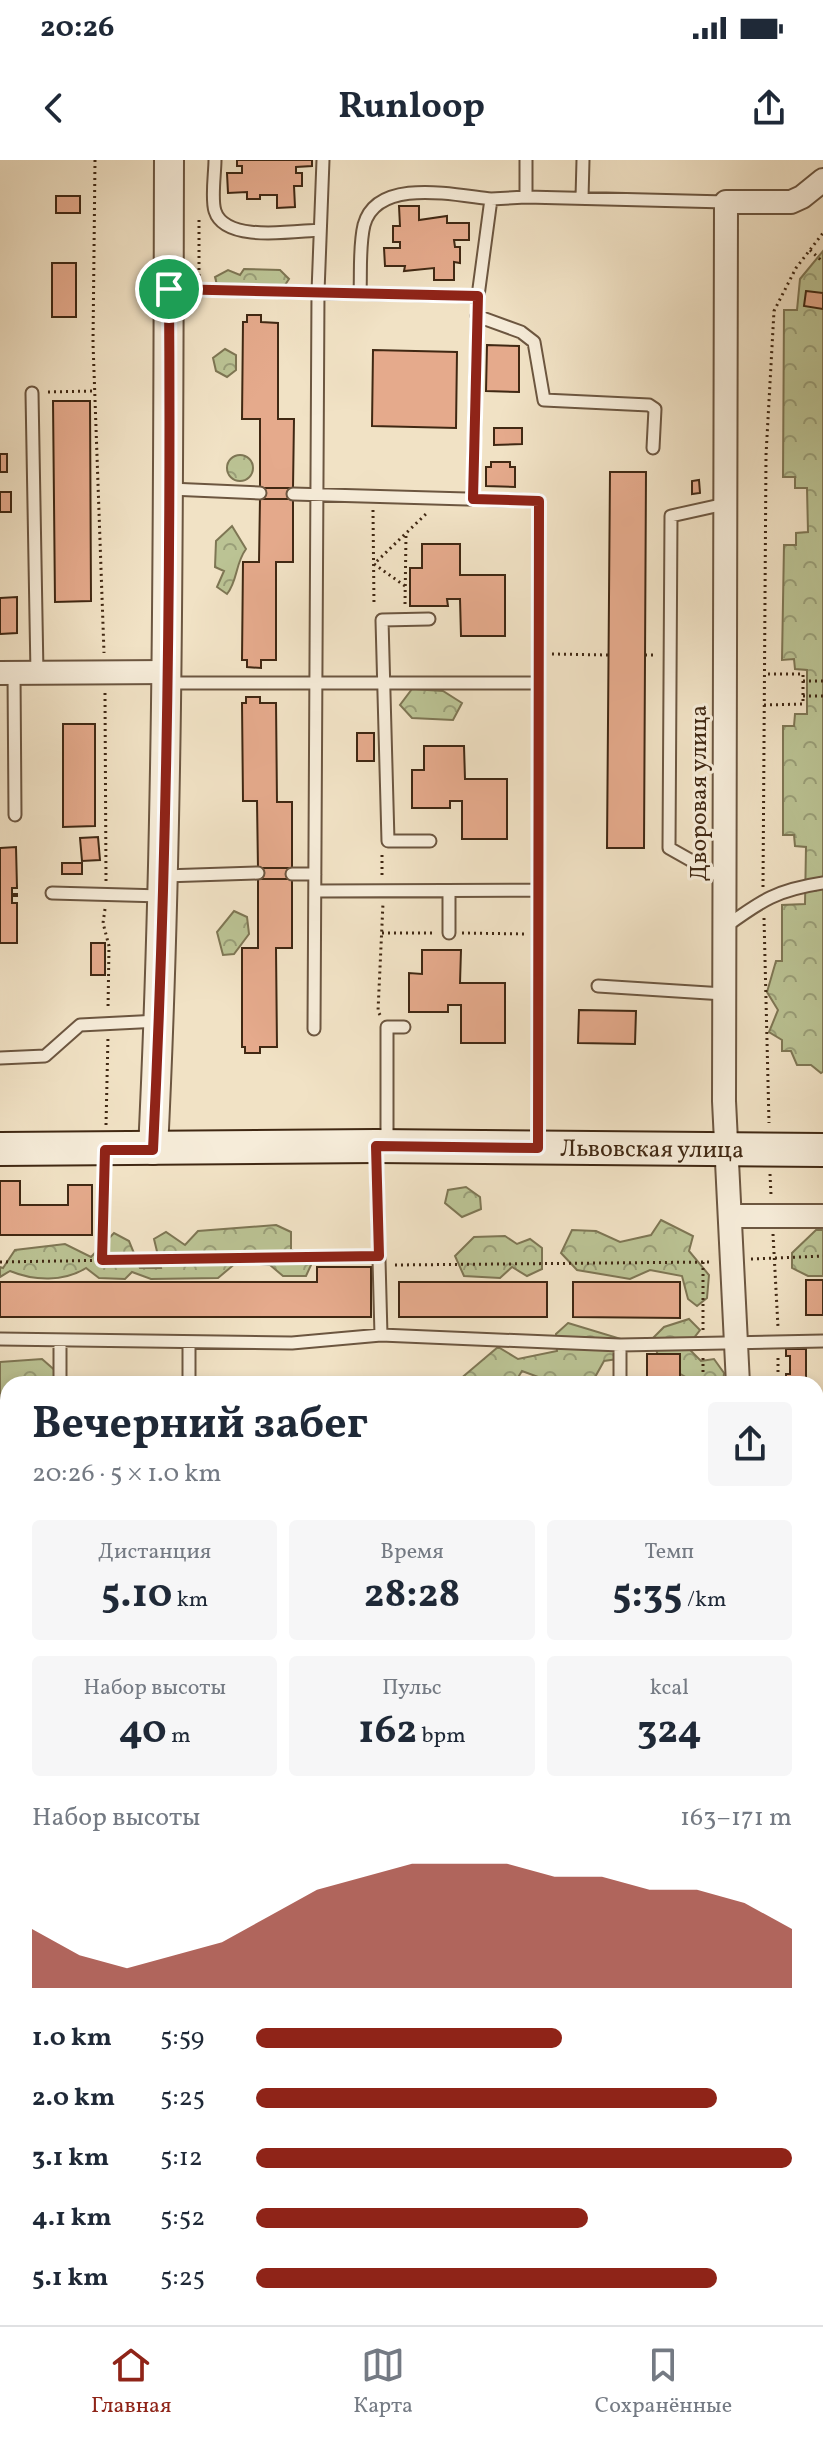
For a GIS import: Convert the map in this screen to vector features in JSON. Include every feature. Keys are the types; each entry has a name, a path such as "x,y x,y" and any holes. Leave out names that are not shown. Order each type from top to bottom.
{"main road":[{"name":"Львовская улица","path":"0,1149 382,1146 823,1150"}],"street":[{"path":"153,1150 168,678 169,160"},
{"path":"726,202 791,202 823,180"},
{"name":"Дворовая улица","path":"726,202 724,1101 738,1376"},
{"path":"7,673 105,673 168,678"},
{"path":"731,1216 823,1216"}],"lane":[{"path":"215,160 215,211 225,225 241,232 320,230"},
{"path":"314,1029 318,292 323,160"},
{"path":"526,160 526,197"},
{"path":"582,198 583,160"},
{"path":"360,293 364,226 371,208 392,195 426,193 491,199 526,197 726,202"},
{"path":"473,499 478,296 491,199"},
{"path":"169,289 478,296"},
{"path":"477,316 521,332 534,342 544,400 649,405 655,409 653,448"},
{"path":"32,393 37,673"},
{"path":"170,489 260,493"},
{"path":"293,494 539,501 538,1148"},
{"path":"724,879 669,848 669,833 671,516 725,504"},
{"path":"429,619 382,620 382,683 388,841 430,841"},
{"path":"7,673 15,815"},
{"path":"168,678 537,683"},
{"path":"0,765 13,765"},
{"path":"52,893 106,894 258,873"},
{"path":"292,874 315,874"},
{"path":"724,928 763,899 788,888 823,883"},
{"path":"315,891 538,890"},
{"path":"449,891 449,933"},
{"path":"598,986 724,994"},
{"path":"0,1058 45,1056 80,1025 159,1021"},
{"path":"381,1335 379,1261 387,1027 404,1027"},
{"path":"0,1339 292,1343 381,1335 620,1345 823,1341"},
{"path":"60,1340 60,1376"},
{"path":"189,1342 189,1376"},
{"path":"620,1345 620,1376"}],"path":[{"path":"95,160 93,343 105,673 106,894 103,923 109,946 102,1260"},
{"path":"198,290 199,203"},
{"path":"778,1376 763,899 766,455 774,311 796,268 823,233"},
{"path":"810,250 823,262"},
{"path":"32,393 95,391"},
{"path":"373,495 374,607 382,620"},
{"path":"374,564 442,498"},
{"path":"404,619 406,533"},
{"path":"374,564 405,586"},
{"path":"538,654 608,655"},
{"path":"764,705 803,704 803,674 765,674"},
{"path":"803,681 823,681"},
{"path":"803,696 823,696"},
{"path":"387,1027 378,1011 383,891 381,851 388,841"},
{"path":"0,1262 703,1262 774,1256 823,1256"},
{"path":"703,1262 703,1376"}],"green space":[{"path":"823,251 821,1073 811,1065 797,1065 791,1051 782,1051 782,1040 769,1032 778,1010 767,992 776,961 782,961 782,905 805,904 806,847 795,846 794,835 783,835 783,726 794,726 795,714 807,714 807,670 795,669 794,659 782,660 784,545 796,545 796,533 808,532 807,488 795,488 795,477 783,477 784,310 797,310 800,279"},
{"path":"244,269 280,270 289,279 283,288 255,294 242,284 230,292 217,285 215,277 228,270 240,275"},
{"path":"225,349 236,355 236,370 227,377 216,371 213,358"},
{"path":"240,455 249,459 253,468 249,477 240,481 231,477 227,468 231,459"},
{"path":"232,526 246,549 227,594 217,587 224,571 215,567 216,541"},
{"path":"412,689 443,691 462,703 453,720 412,718 400,705"},
{"path":"234,911 247,917 249,934 234,954 223,955 217,932"},
{"path":"466,1187 480,1197 481,1209 462,1217 445,1203 448,1190"},
{"path":"661,1220 693,1236 689,1251 709,1275 707,1298 697,1306 688,1299 682,1276 650,1270 630,1279 577,1270 561,1253 572,1230 596,1231 620,1242 651,1235"},
{"path":"276,1225 291,1232 291,1249 311,1265 306,1276 283,1276 270,1265 237,1262 218,1278 151,1279 132,1272 125,1279 99,1278 86,1268 59,1278 29,1277 10,1271 0,1277 0,1267 3,1268 15,1250 65,1244 91,1257 114,1233 129,1241 140,1268 161,1268 154,1239 166,1232 185,1245 198,1231"},
{"path":"816,1230 823,1230 823,1276 808,1276 792,1268 792,1253"},
{"path":"505,1236 517,1244 530,1239 542,1248 542,1269 527,1276 512,1267 500,1278 464,1276 455,1256 474,1237"},
{"path":"689,1319 700,1330 687,1347 701,1361 714,1359 724,1376 684,1376 661,1363 652,1339 664,1327"},
{"path":"568,1323 621,1339 625,1358 604,1361 596,1376 535,1376 522,1371 519,1376 464,1376 498,1347 518,1359 557,1351 556,1334"},
{"path":"42,1359 58,1373 57,1376 0,1376 0,1362"}],"building":[{"path":"237,160 312,160 312,166 296,167 296,173 302,173 302,186 294,186 295,207 277,208 277,195 247,199 247,192 228,193 227,173 242,173 242,166 237,166"},
{"path":"56,196 80,196 80,213 56,213"},
{"path":"399,206 419,206 419,220 447,216 447,223 469,223 469,240 454,240 455,247 460,247 460,263 454,262 454,280 434,280 434,268 404,271 405,266 385,266 384,248 400,248 400,242 393,242 393,226 400,226"},
{"path":"52,263 76,263 76,317 52,317"},
{"path":"806,291 823,293 823,309 804,306"},
{"path":"247,315 261,315 261,322 278,323 278,419 294,419 293,488 260,488 260,419 242,419 243,322 247,322"},
{"path":"487,345 519,346 519,392 486,391"},
{"path":"373,350 457,352 456,428 372,426"},
{"path":"53,401 90,401 91,601 55,602"},
{"path":"494,428 522,428 522,444 494,445"},
{"path":"0,454 7,454 7,472 0,472"},
{"path":"491,462 510,462 510,467 515,467 515,487 486,486 486,467 491,467"},
{"path":"610,472 646,472 644,848 607,848"},
{"path":"699,480 700,493 692,494 692,481"},
{"path":"260,488 293,488 293,499 260,499"},
{"path":"0,492 11,492 11,512 0,512"},
{"path":"260,499 293,499 293,562 276,562 276,660 261,660 261,668 247,667 247,660 242,660 243,562 259,562"},
{"path":"422,544 460,544 460,575 505,575 505,636 461,636 460,599 447,599 448,606 410,606 410,568 422,568"},
{"path":"17,597 17,633 0,634 0,598"},
{"path":"246,697 260,697 260,703 276,703 277,802 292,802 292,868 258,868 257,801 243,801 242,703 246,703"},
{"path":"63,724 95,724 95,826 63,827"},
{"path":"357,733 374,733 374,761 357,761"},
{"path":"424,746 464,746 465,779 507,779 507,839 462,839 462,801 450,801 450,808 412,808 412,770 424,770"},
{"path":"98,837 100,860 82,861 80,838"},
{"path":"16,847 17,888 12,888 12,894 17,896 12,896 12,903 17,903 17,943 0,943 0,848"},
{"path":"62,863 82,863 82,874 62,874"},
{"path":"258,868 292,868 292,879 258,879"},
{"path":"258,879 292,879 292,948 276,948 277,1047 260,1047 260,1053 245,1053 245,1047 242,1047 242,948 258,948"},
{"path":"91,943 105,943 105,975 91,975"},
{"path":"422,950 461,950 460,983 505,983 505,1043 461,1043 461,1005 448,1005 448,1012 409,1012 409,973 422,974"},
{"path":"579,1010 636,1011 635,1044 578,1043"},
{"path":"0,1181 20,1181 20,1205 68,1205 68,1185 92,1185 92,1235 0,1235"},
{"path":"317,1267 371,1267 371,1317 0,1317 0,1282 317,1282"},
{"path":"806,1280 823,1280 823,1315 806,1315"},
{"path":"399,1282 547,1282 547,1317 399,1317"},
{"path":"573,1282 680,1282 680,1318 573,1317"},
{"path":"786,1349 806,1349 806,1376 786,1376 790,1374 790,1356 786,1356"},
{"path":"647,1354 680,1354 680,1376 647,1376"}],"route":[{"path":"169,289 478,296 473,499 539,501 538,1148 376,1146 379,1256 102,1260 105,1150 153,1150 169,672 169,289"}]}
